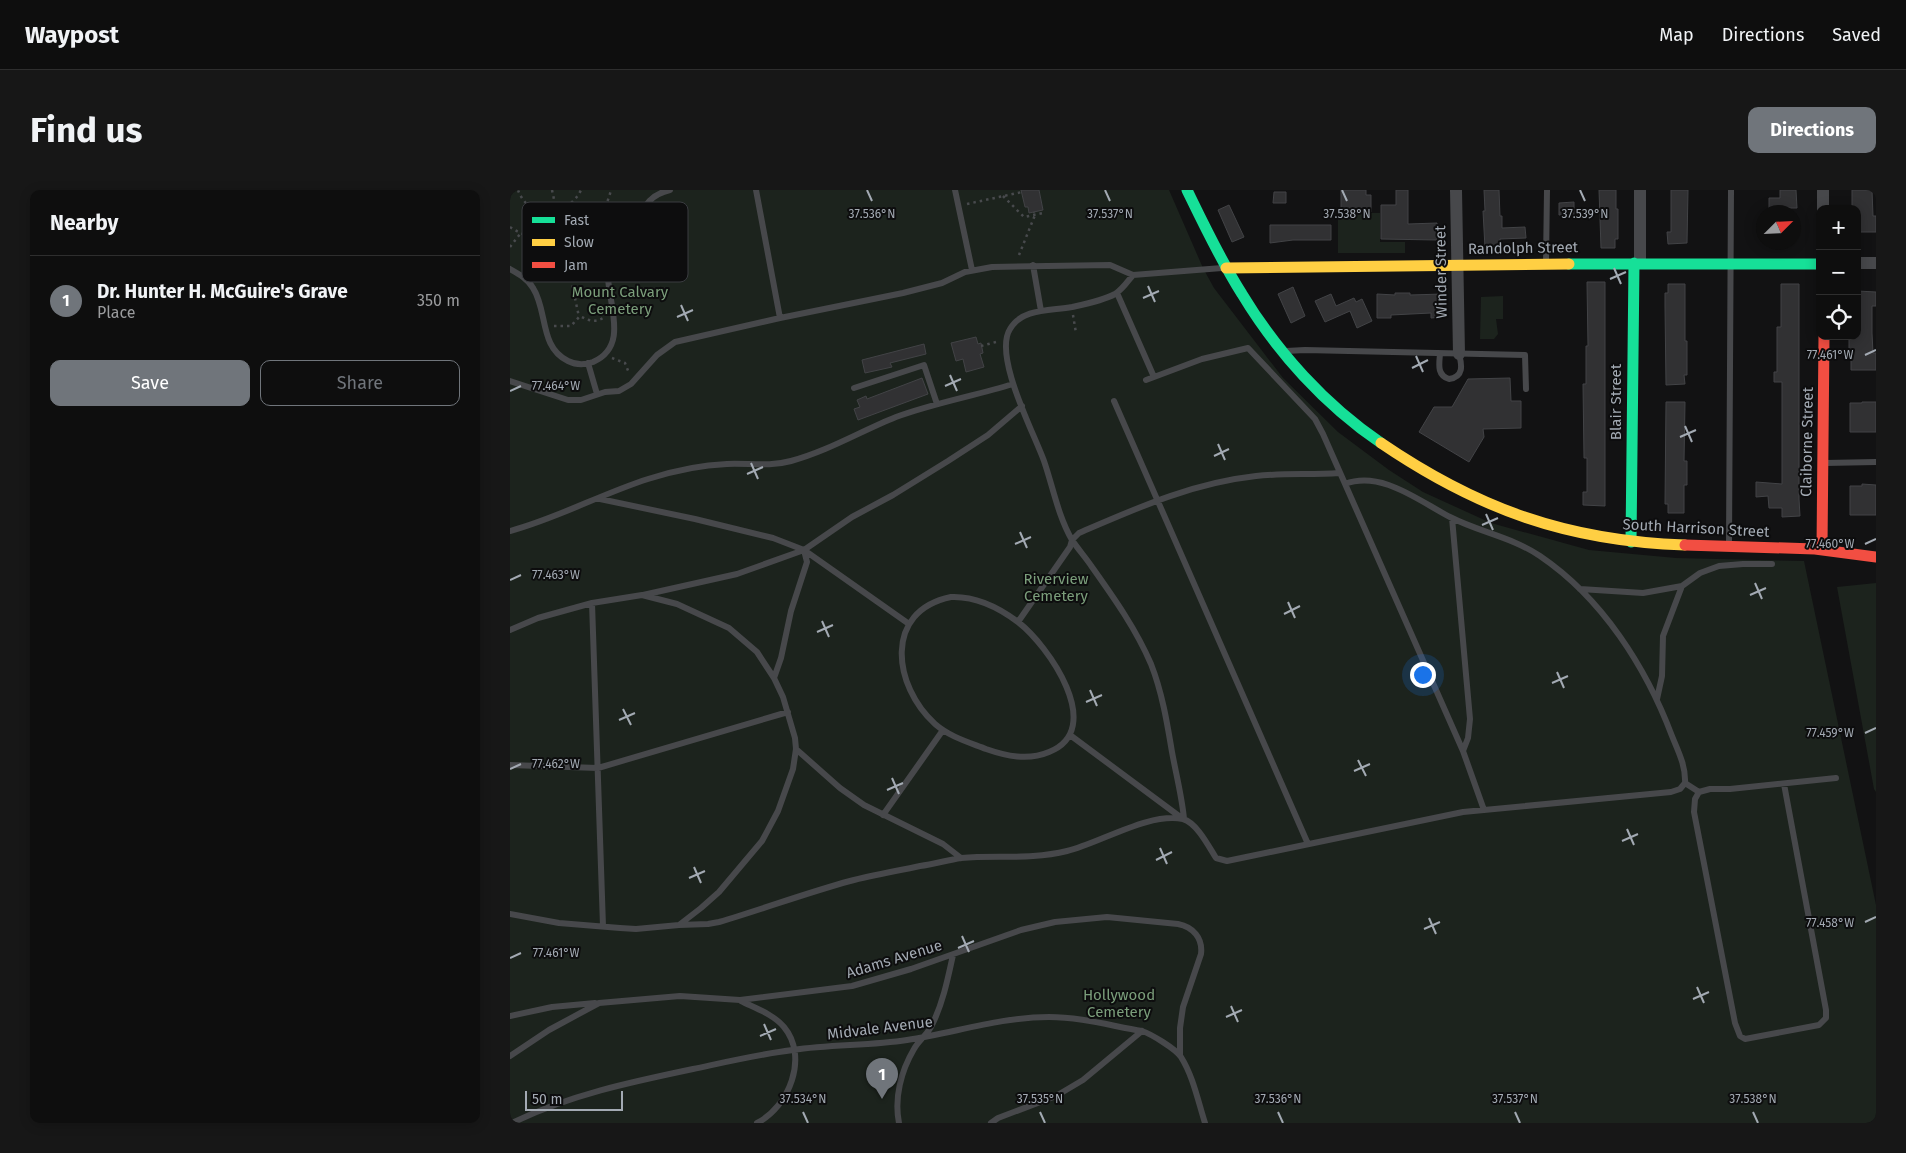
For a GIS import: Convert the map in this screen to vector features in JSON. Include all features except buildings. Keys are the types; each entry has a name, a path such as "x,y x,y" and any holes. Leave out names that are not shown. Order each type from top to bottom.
{"street":[{"name":"South Harrison Street","path":"1187,190 1226,268 1252,310 1306,380 1350,420 1401,458 1454,488 1512,513 1560,529 1596,537 1673,545 1822,548 1876,557"},
{"name":"Winder Street","path":"1456,190 1459,354"},
{"name":"Blair Street","path":"1631,542 1640,190"},
{"path":"1823,190 1823,205"},
{"name":"Randolph Street","path":"1226,268 1637,263 1816,264"},
{"path":"1861,263 1876,263"},
{"name":"Claiborne Street","path":"1822,548 1824,340"}],"lane":[{"path":"648,202 650,199 670,190"},
{"path":"756,190 780,318"},
{"path":"955,190 972,270"},
{"path":"1546,264 1547,190"},
{"path":"1729,545 1731,190"},
{"path":"510,381 568,400 581,400 597,394 619,391 631,384 657,355 675,342 942,283 972,270 1033,265 1110,265 1134,275 1203,268 1226,268"},
{"path":"1033,265 1042,311"},
{"path":"510,269 522,276"},
{"path":"1134,275 1116,293 1099,300 1072,307 1042,311 1020,318 1010,329 1005,340 1013,384 1044,463 1057,506 1072,540 1113,597 1141,643 1150,662 1163,700 1184,819"},
{"path":"529,282 534,289 543,316 546,333 552,347 560,357 571,362 583,364 602,356 609,350 613,341 613,308 609,282"},
{"path":"1116,293 1154,377"},
{"path":"1146,380 1202,359 1245,348 1251,350 1315,419 1324,434 1339,473 1463,751 1484,810"},
{"path":"1282,351 1525,355 1526,389"},
{"path":"1440,354 1440,371 1442,375 1449,378 1458,376 1460,372 1459,354"},
{"path":"588,363 597,394"},
{"path":"854,388 924,365 937,404"},
{"path":"510,531 533,525 648,479 676,471 728,464 763,466 789,462 815,454 894,418 937,404 1013,384"},
{"path":"1114,401 1308,844"},
{"path":"510,630 538,618 592,604 737,574 804,550 852,517 893,495 988,435 1022,406"},
{"path":"1823,463 1876,462"},
{"path":"1018,622 1070,547 1072,540 1079,533 1156,500 1198,486 1264,476 1339,473"},
{"path":"1070,735 1199,831 1216,858 1227,861 1463,812 1671,792 1680,789 1685,783 1685,771 1657,699 1642,671 1620,638 1580,589 1539,555 1515,542 1452,518 1396,488 1383,483 1359,480 1345,484"},
{"path":"599,498 773,538 804,550 909,624"},
{"path":"1452,518 1470,720 1468,738 1463,751"},
{"path":"774,678 781,658 791,611 807,562 804,550"},
{"path":"1580,589 1642,593 1682,586 1700,573 1711,568 1728,565 1772,564"},
{"path":"1657,699 1662,676 1663,636 1682,586"},
{"path":"642,595 677,604 729,628 757,652 774,678 788,712 795,738 796,749 793,769 786,792 762,841 719,892 679,925"},
{"path":"959,597 987,604 1018,622 1036,640 1064,681 1071,697 1074,713 1070,735 1061,745 1050,752 1038,756 1022,757 1000,754 956,738 943,730 924,710 913,695 906,680 901,651 902,642 909,624 915,615 928,604 943,599 959,597"},
{"path":"592,604 603,926"},
{"path":"510,765 598,768 788,712"},
{"path":"883,815 943,730"},
{"path":"796,749 840,788 864,805 943,844 961,858"},
{"path":"1685,783 1698,792 1710,789 1730,789 1836,778"},
{"path":"1698,792 1695,799 1694,812 1735,1023 1740,1036 1750,1039 1819,1025 1826,1018 1784,784"},
{"path":"510,914 559,923 636,929 708,924 720,922 850,881 961,858 1045,856 1092,844 1134,826 1160,820 1184,819"},
{"name":"Adams Avenue","path":"510,1056 549,1030 599,1003 680,996 740,1000 860,985 1029,928 1075,919 1115,917 1162,921 1186,926 1194,931 1198,938 1202,951 1183,1007 1180,1028 1180,1055"},
{"path":"899,1123 897,1103 899,1087 914,1050 931,1027 941,1003 953,955"},
{"path":"740,1000 764,1012 782,1025 788,1034 794,1050 796,1066 793,1080 784,1096 761,1122"},
{"path":"510,1016 552,1006 599,1003"},
{"name":"Midvale Avenue","path":"512,1123 598,1090 794,1050 861,1045 925,1037 997,1022 1049,1017 1066,1018 1142,1031 1151,1034 1180,1055"},
{"path":"991,1123 998,1118 1056,1096 1083,1080 1142,1031"},
{"path":"1180,1055 1205,1123"}],"path":[{"path":"518,190 525,202"},
{"path":"573,202 580,190"},
{"path":"606,202 611,190"},
{"path":"958,206 1022,192"},
{"path":"1003,196 1024,217 1042,214"},
{"path":"1019,255 1034,214"},
{"path":"510,227 520,234 510,247"},
{"path":"543,316 555,327 567,327 575,323 579,317 571,282"},
{"path":"1072,307 1076,333"},
{"path":"579,317 596,321 606,316 613,308"},
{"path":"982,346 1005,340"},
{"path":"602,356 625,363 628,367 631,384"}],"green space":[{"name":"Riverview Cemetery","path":"510,190 1169,190 1203,268 1214,288 1283,378 1338,432 1389,470 1423,492 1491,523 1589,550 1676,558 1804,561 1876,905 1876,1123 510,1123"},
{"path":"1338,213 1380,213 1380,242 1405,242 1405,253 1338,253"},
{"path":"1503,296 1503,319 1496,319 1498,334 1494,339 1480,339 1481,297"},
{"path":"1876,583 1876,792 1837,587"}],"traffic: fast":[{"path":"1187,190 1227,269 1256,315 1287,357 1341,412 1381,443"},
{"path":"1631,542 1634,263"},
{"path":"1569,264 1816,264"}],"traffic: slow":[{"path":"1226,268 1569,264"},
{"path":"1381,443 1453,486 1525,517 1601,537 1685,545"}],"traffic: jam":[{"path":"1822,548 1824,340"},
{"path":"1685,545 1815,549 1876,557"}],"place":[{"name":"Dr. Hunter H. McGuire's Grave","path":"882,1099"}],"park label":[{"name":"Mount Calvary Cemetery","path":"620,300"},
{"name":"Hollywood Cemetery","path":"1119,1004"}]}
